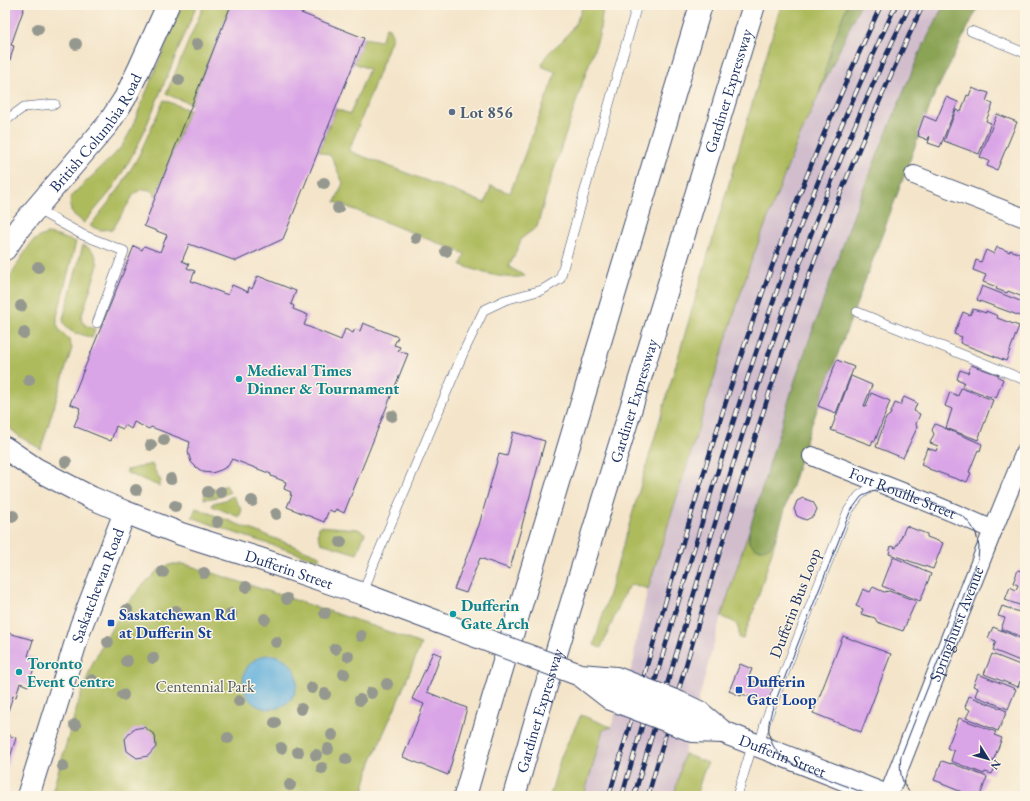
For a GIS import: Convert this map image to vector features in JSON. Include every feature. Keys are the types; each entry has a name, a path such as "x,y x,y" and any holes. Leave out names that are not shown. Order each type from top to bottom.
{"main road":[{"name":"British Columbia Road","path":"5,249 13,223 36,209 108,124 125,98 168,5"},
{"path":"465,796 701,5"},
{"name":"Gardiner Expressway","path":"514,796 537,716 754,5"},
{"name":"Dufferin Street","path":"5,448 36,469 92,498 125,512 181,534 363,594 580,675 611,699 693,731 723,732 887,796"},
{"name":"Saskatchewan Road","path":"28,796 81,626 125,512"}],"street":[{"path":"914,175 1025,218"},
{"name":"Springhurst Avenue","path":"887,796 1025,452"},
{"name":"Fort Rouille Street","path":"812,456 993,530"}],"lane":[{"path":"363,594 372,568 464,351 484,310 505,300 542,290 560,279 637,5"},
{"path":"971,32 1025,53"},
{"path":"5,121 24,107 55,104"},
{"path":"36,209 83,235 124,251 97,323"},
{"path":"857,312 1025,380"},
{"name":"Dufferin Bus Loop","path":"738,796 756,745 848,511 859,496 877,483"}],"shaded area":[{"path":"860,5 944,5 920,52 860,197 795,380 721,617 674,796 584,796 603,730 611,727 634,660 635,645 648,589 749,267 798,140"}],"green space":[{"path":"182,5 197,5 140,141 111,191 84,223 72,213 70,207 71,196 122,146 130,132"},
{"path":"204,5 231,5 191,104 166,94"},
{"path":"583,5 619,5 619,10 603,8 599,36 548,188 537,227 522,238 509,267 525,276 500,276 461,265 465,254 335,202 343,183 331,156 319,151 336,109 350,114 369,69 354,63 364,38 381,41 386,27 389,28 392,34 392,38 349,151 485,203 491,186 510,193 556,72 543,67 543,61 570,31 578,19"},
{"path":"781,5 847,5 831,49 819,94 798,140 749,267 648,589 632,584 626,590 601,648 594,645"},
{"path":"847,5 860,5 819,94 831,49"},
{"path":"944,5 979,5 933,98 807,437 778,532 770,547 757,549 749,543 749,531 795,380 860,197 920,52"},
{"path":"164,100 189,110 156,196 150,190 142,189 134,194 113,229 100,230 90,226 119,189 138,157"},
{"path":"47,234 76,242 57,316 57,325 60,331 68,338 72,348 41,449 20,437 5,424 5,285 32,242"},
{"path":"83,245 95,254 98,265 81,318 84,324 95,329 92,338 77,333 76,334 71,331 67,328 63,319"},
{"path":"152,464 161,481 159,486 127,473 127,470"},
{"path":"226,485 230,492 217,497 204,499 205,490 216,489"},
{"path":"233,496 242,510 239,517 212,506 213,503"},
{"path":"196,508 320,556 318,560 229,531 192,517"},
{"path":"319,526 358,529 365,533 357,554 321,543 318,535"},
{"path":"749,531 749,543 770,547 778,532 754,610 743,639 739,638 738,629 735,623 721,617"},
{"name":"Centennial Park","path":"173,564 184,564 210,572 368,624 421,644 371,762 362,796 51,796 78,703 93,662 129,601 155,573 163,567"},
{"path":"581,715 611,727 603,730 584,796 550,796 561,756"},
{"path":"684,754 708,763 704,770 696,796 674,796"}],"water":[{"path":"270,655 280,657 289,663 295,672 297,682 295,692 289,701 280,707 270,709 260,707 251,701 245,692 243,682 245,672 251,663 260,657"}],"building":[{"path":"5,5 25,5 11,45 14,46 10,60 6,59 5,61"},
{"name":"Medieval Times Dinner & Tournament","path":"231,5 281,5 364,38 283,239 236,261 189,244 182,261 189,264 187,268 195,271 191,281 228,295 232,285 248,292 249,287 252,289 258,276 296,291 291,304 294,306 293,309 308,315 304,325 341,340 345,329 353,333 355,329 360,331 363,323 398,337 394,345 400,347 398,351 408,354 344,513 336,509 334,512 329,510 324,522 287,507 292,495 290,495 291,492 284,489 286,482 271,476 271,474 232,459 228,466 221,470 212,473 203,472 191,462 188,452 190,442 151,427 149,429 134,422 131,429 125,425 123,429 116,426 111,441 74,426 80,412 80,408 70,404 134,246 142,250 144,246 160,252 167,235 144,226"},
{"path":"972,88 989,93 986,101 993,104 986,121 991,123 979,154 944,141 956,110 961,112 967,95 969,96"},
{"path":"946,97 958,102 940,147 928,143 929,136 928,140 918,136 918,133 924,116 936,121"},
{"path":"997,114 1017,122 997,170 987,166 989,161 980,157"},
{"path":"997,247 1021,254 1020,257 1025,258 1025,298 1008,291 1007,293 996,289 997,287 983,282 986,275 973,270 976,260 981,262 986,250 994,254"},
{"path":"982,286 1025,303 1023,317 977,300"},
{"path":"973,309 986,313 986,311 998,316 997,318 1019,326 1006,361 960,343 962,337 954,334 963,312 970,315"},
{"path":"837,360 854,367 836,413 818,406"},
{"path":"971,365 999,375 998,377 1003,379 996,398 962,386 964,382 957,379 960,370 968,373"},
{"path":"851,376 872,385 864,406 866,406 871,393 890,401 875,441 873,440 871,445 831,430"},
{"path":"961,388 993,400 978,440 946,428 952,409 945,406 950,392 958,396"},
{"path":"904,397 917,403 914,411 920,414 916,424 917,428 903,458 876,447 886,418 890,415 895,403 900,405"},
{"path":"935,424 982,444 969,472 971,473 967,482 921,465 927,448 936,451 938,446 930,443 934,434 932,430"},
{"path":"513,432 545,441 510,569 480,558 466,593 454,589 479,525 499,454 507,456"},
{"path":"803,498 813,502 817,509 814,516 806,520 797,516 794,509 797,501"},
{"path":"906,526 927,534 927,537 943,543 933,569 889,554 891,546 896,548 897,544 898,545"},
{"path":"893,557 931,574 920,601 882,586"},
{"path":"1018,570 1025,572 1025,607 1005,600 1010,587 1016,590 1018,585 1013,583"},
{"path":"873,587 884,592 889,591 916,601 903,631 877,622 875,618 861,614 863,609 856,606 863,589 870,592"},
{"path":"1002,606 1025,614 1025,638 1001,629 1005,618 998,616"},
{"path":"993,627 1025,640 1025,663 993,650 996,641 988,638"},
{"name":"Toronto Event Centre","path":"5,632 33,640 28,656 37,659 28,686 20,683 16,697 13,696 5,720"},
{"path":"843,636 891,654 861,732 813,713"},
{"path":"433,652 441,655 427,692 467,708 448,775 403,757 424,704 412,699"},
{"path":"992,654 1025,667 1025,683 1020,681 1018,687 984,674"},
{"path":"740,664 752,669 748,679 773,689 767,703 729,691"},
{"path":"978,674 1016,689 1008,709 975,696 978,688 973,686"},
{"path":"969,696 1007,711 998,731 966,718 970,710 965,707"},
{"path":"959,718 996,732 994,735 1002,738 992,764 996,765 992,774 985,772 984,774 951,761 954,751 947,748"},
{"path":"144,727 155,735 156,747 148,756 137,758 127,751 125,739 133,729"},
{"name":"Toronto Event Centre","path":"5,734 16,738 5,774"},
{"path":"942,761 987,777 980,796 972,796 934,780"}],"tram line":[{"path":"872,796 789,762 776,750 771,742 769,727 772,710 850,512 861,497 871,491 882,489 902,491 953,511 964,517 976,533 979,547 978,559 901,756 900,768 902,778 906,788 914,796"}],"railway":[{"path":"609,796 700,484 765,285 820,143 881,5"},
{"path":"622,796 720,463 763,331 811,199 866,69 896,5"},
{"path":"634,796 727,484 754,398 798,269 837,169 879,70 910,5"},
{"path":"648,796 722,544 770,390 802,296 849,171 923,5"}],"place":[{"name":"Lot 856","path":"452,112"},
{"name":"Medieval Times Dinner & Tournament","path":"239,379"},
{"name":"Dufferin Gate Arch","path":"453,614"},
{"name":"Saskatchewan Rd at Dufferin St","path":"111,623"},
{"name":"Toronto Event Centre","path":"19,672"},
{"name":"Dufferin Gate Loop","path":"739,690"}]}
